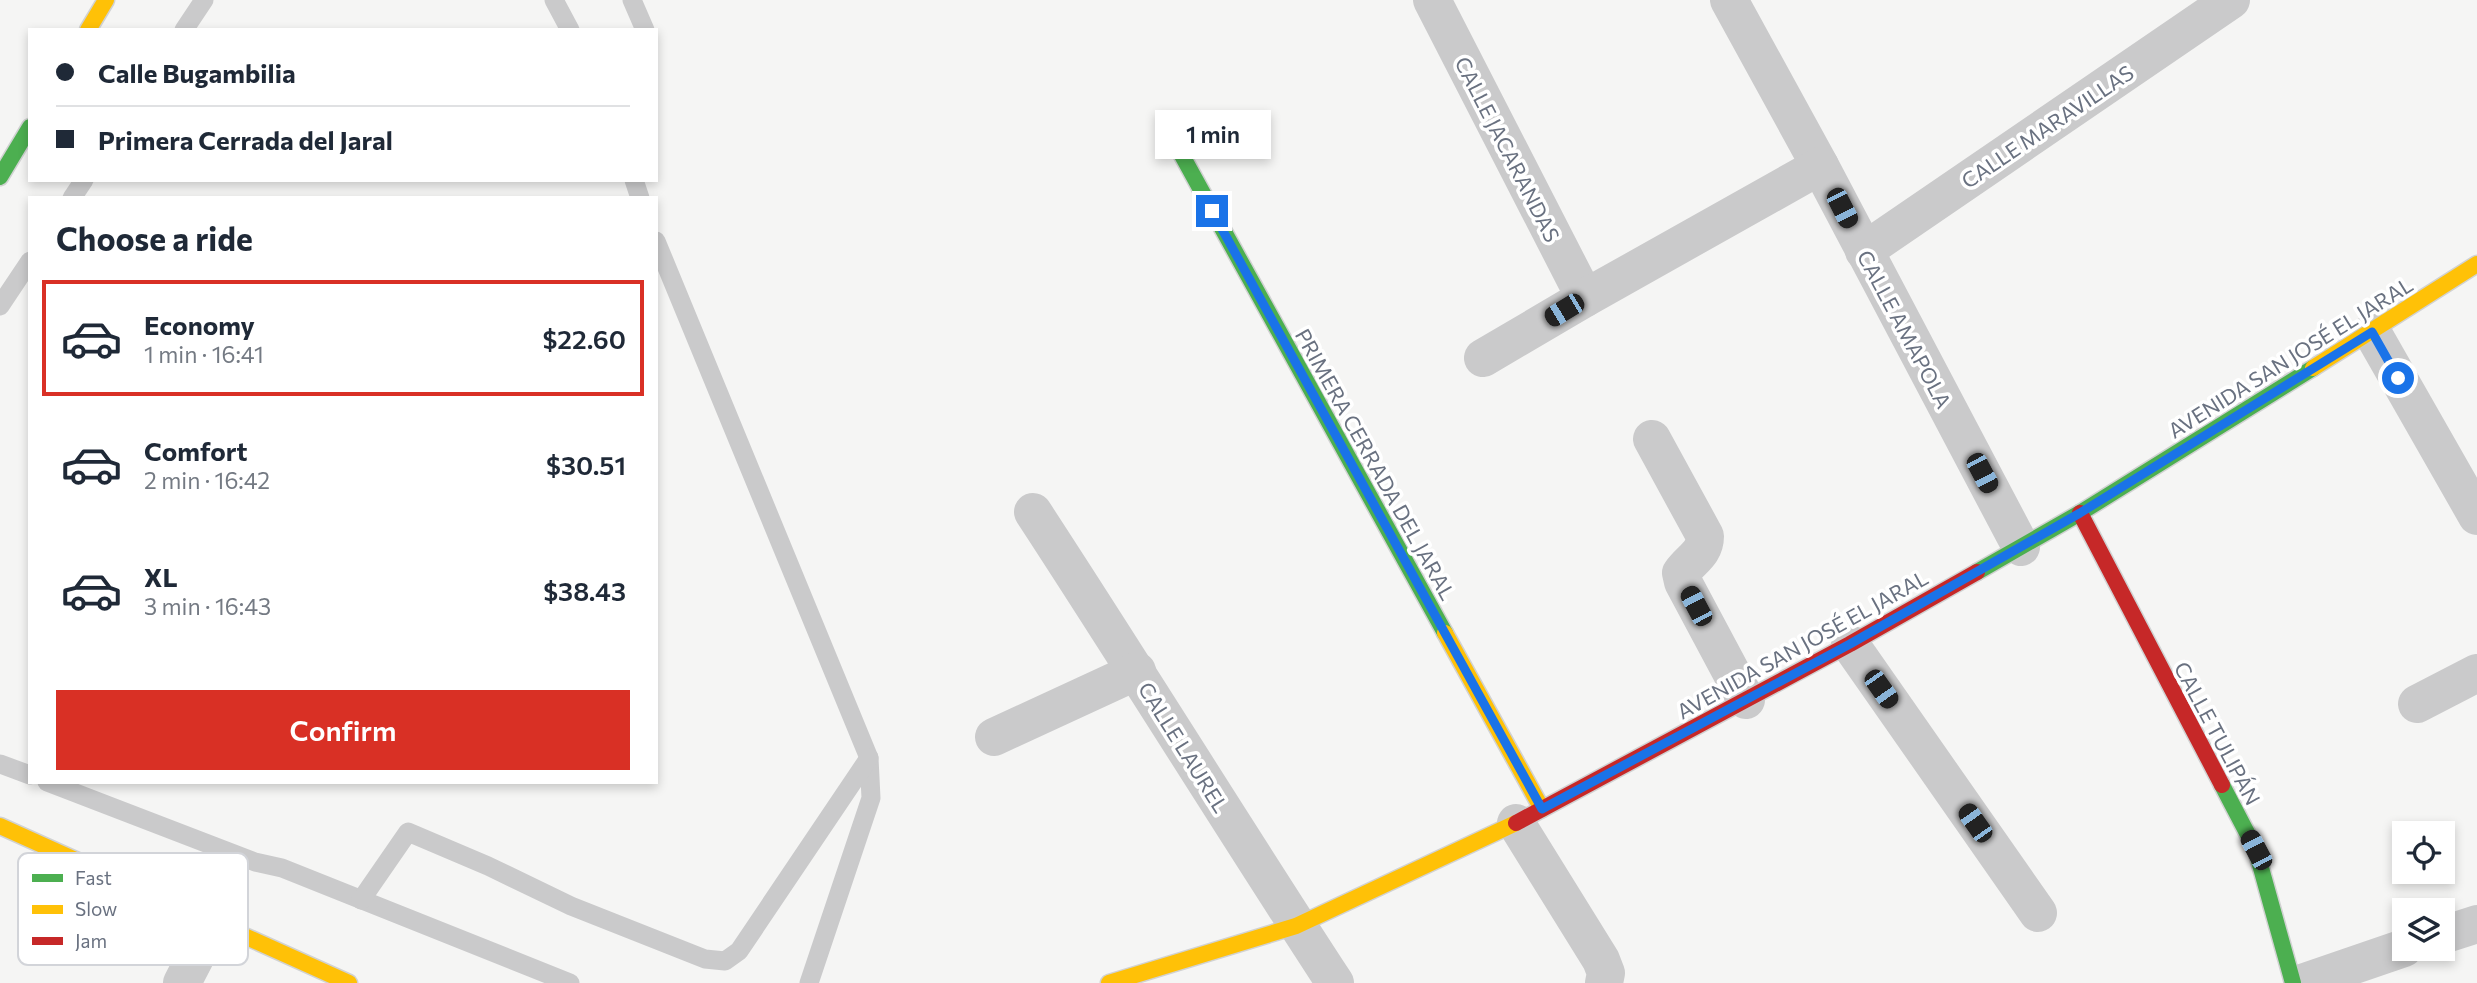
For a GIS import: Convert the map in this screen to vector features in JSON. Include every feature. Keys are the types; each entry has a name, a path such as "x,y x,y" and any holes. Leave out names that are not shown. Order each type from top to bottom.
{"street":[{"path":"89,28 106,0"},
{"name":"CALLE JACARANDAS","path":"1432,0 1584,298"},
{"name":"CALLE AMAPOLA","path":"1729,0 1820,166 2021,547"},
{"name":"CALLE MARAVILLAS","path":"1864,251 2226,1"},
{"path":"3,172 28,130"},
{"name":"PRIMERA CERRADA DEL JARAL","path":"1173,139 1529,816"},
{"path":"1483,358 1584,298 1820,166"},
{"name":"AVENIDA SAN JOSÉ EL JARAL","path":"1109,983 1296,926 1529,816 1850,644 2080,513 2477,264"},
{"path":"2372,332 2477,516"},
{"path":"1652,439 1705,536 1701,554 1681,573 1683,582 1746,700"},
{"name":"CALLE LAUREL","path":"1033,512 1334,983"},
{"name":"CALLE TULIPÁN","path":"2080,513 2256,850 2293,983"},
{"path":"1850,644 2038,913"},
{"path":"994,737 1137,671"},
{"path":"2417,704 2477,673"},
{"path":"1529,816 1601,960 1606,973 1604,983"},
{"path":"0,826 61,853"},
{"path":"2455,931 2477,923"},
{"path":"248,937 349,983"},
{"path":"2302,983 2392,952"},
{"path":"182,983 191,965"}],"lane":[{"path":"183,28 204,0"},
{"path":"554,0 569,28"},
{"path":"632,0 647,28"},
{"path":"648,0 648,28"},
{"path":"3,172 28,162"},
{"path":"659,248 869,758 871,799 809,983"},
{"path":"0,306 28,264"},
{"path":"360,900 408,832 488,866 571,906 705,959 725,961 739,951 869,758"},
{"path":"0,764 28,774"},
{"path":"52,784 232,853"},
{"path":"248,859 282,868 570,983"}],"traffic: fast":[{"path":"0,177 28,130"},
{"path":"1173,139 1445,633"},
{"path":"1977,572 2080,513 2313,368"},
{"path":"2222,785 2256,850 2293,983"}],"traffic: slow":[{"path":"89,28 106,0"},
{"path":"2313,368 2477,264"},
{"path":"1445,633 1542,809"},
{"path":"1109,983 1296,926 1516,823"},
{"path":"0,826 60,853"},
{"path":"248,938 349,983"}],"traffic: jam":[{"path":"2080,513 2222,785"},
{"path":"1516,823 1850,644 1977,572"}],"route":[{"path":"1212,211 1542,809 1850,644 2080,513 2372,332 2398,378"}]}
